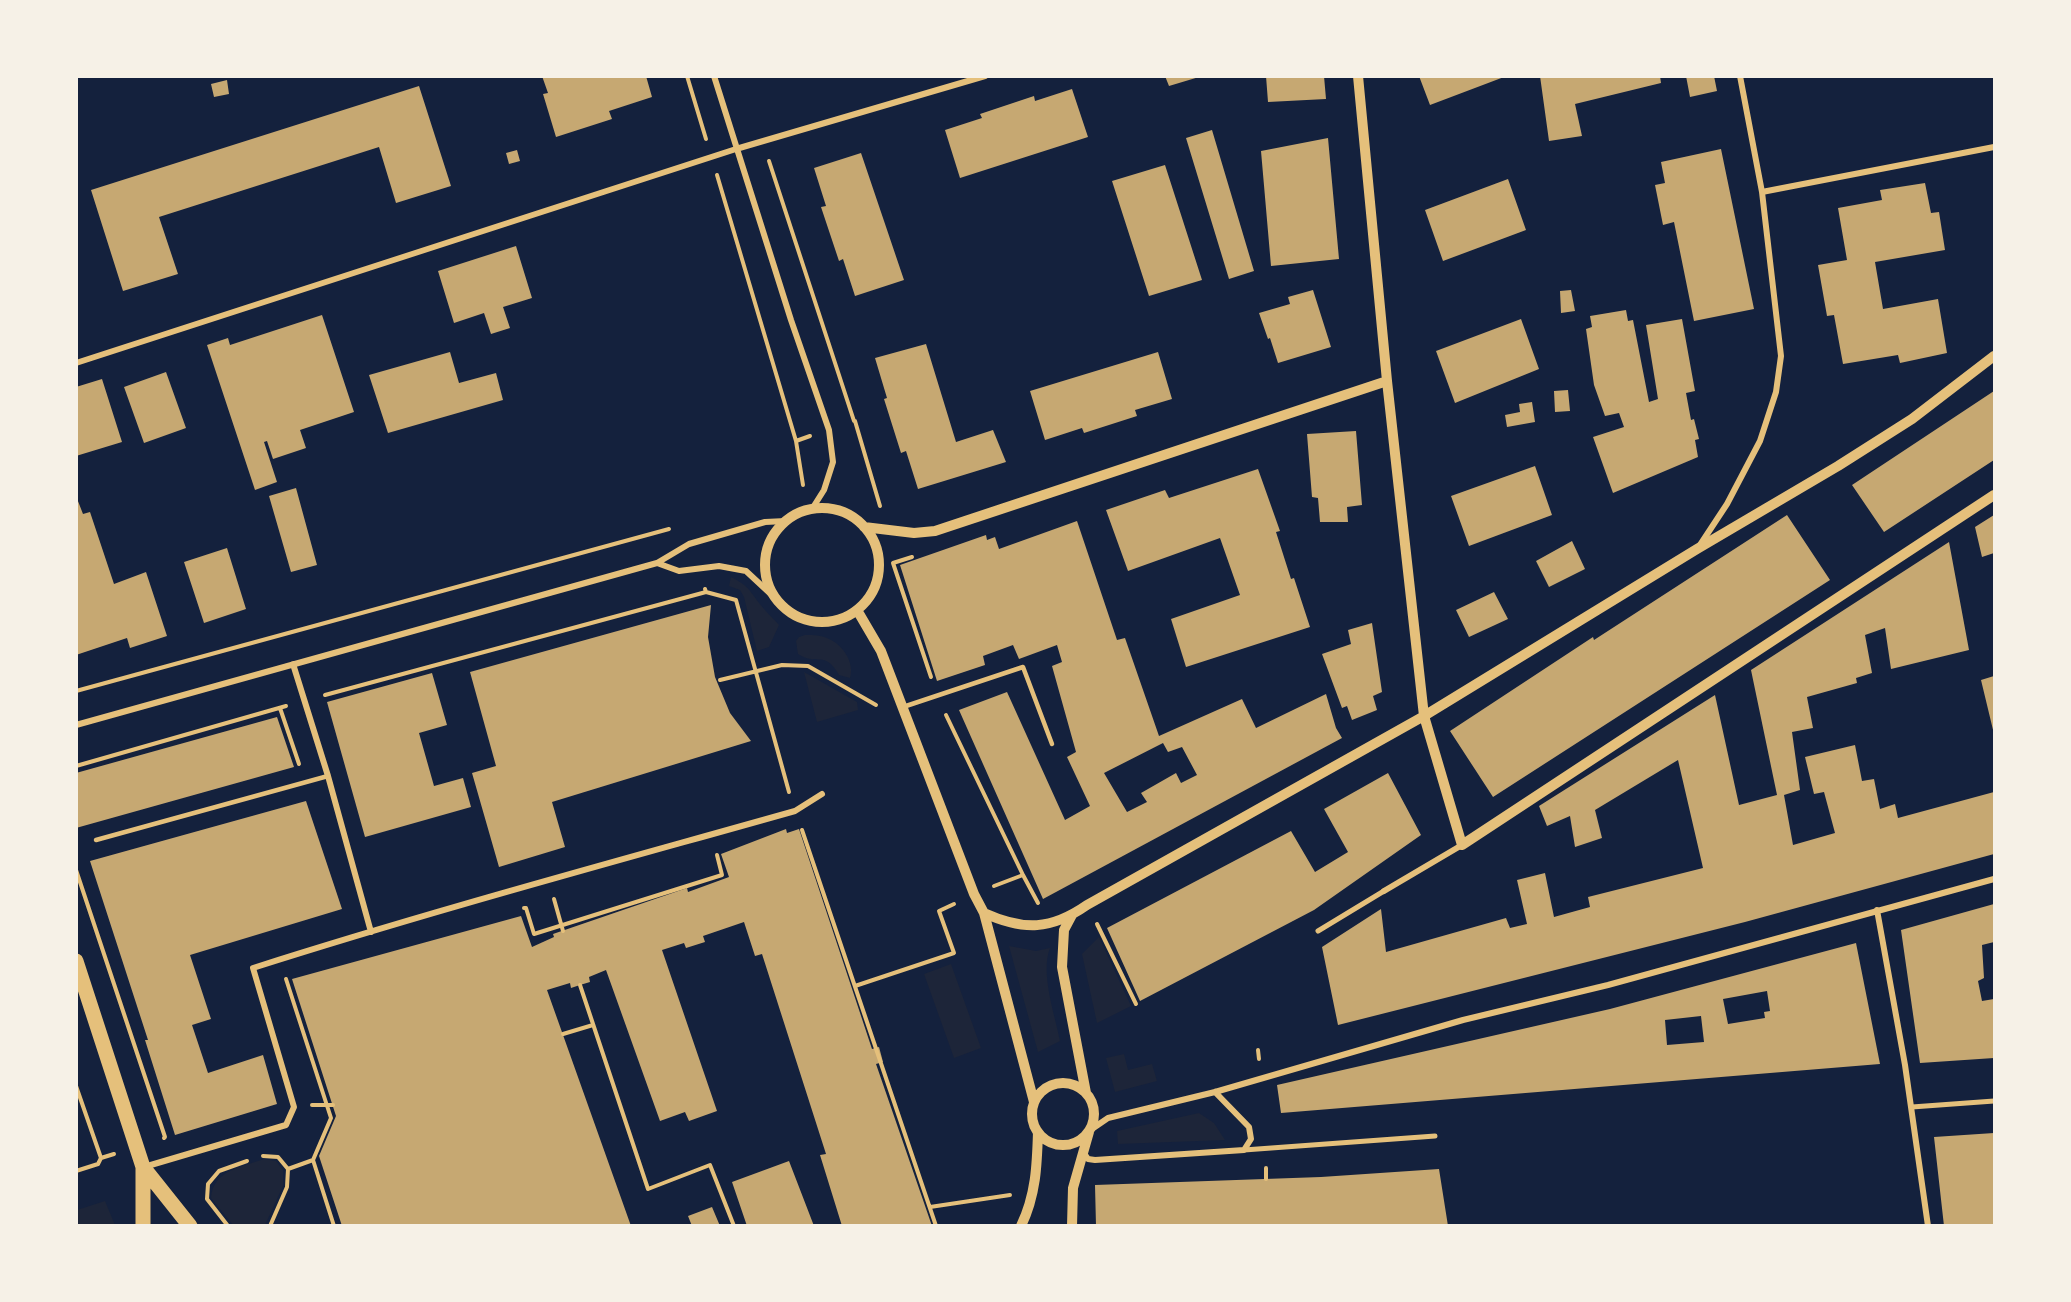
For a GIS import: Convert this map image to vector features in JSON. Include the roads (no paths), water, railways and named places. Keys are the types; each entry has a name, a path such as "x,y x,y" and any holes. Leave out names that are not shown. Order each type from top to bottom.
{"main road":[{"path":"76,961 143,1167 143,1226"},
{"path":"143,1167 190,1226"}],"street":[{"path":"714,76 791,320 829,430 833,462 824,490 812,509"},
{"path":"76,363 736,149 985,76"},
{"path":"1358,76 1387,381 1424,716 1462,844"},
{"path":"1697,549 1727,504 1760,441 1776,392 1782,356 1762,192 1740,76"},
{"path":"1762,192 1995,147"},
{"path":"984,913 1004,922 1027,926 1046,924 1072,915 1424,716 1697,549 1838,466 1912,419 1995,356"},
{"path":"864,527 914,533 934,531 1387,381"},
{"path":"1318,931 1462,844 1995,495"},
{"path":"657,563 679,571 719,566 746,571 775,598 796,616 812,622 836,620 857,610 870,597 877,580 879,561 874,543 864,527 840,511 824,507 798,513 786,521 774,534 767,550 765,569 768,585 775,598"},
{"path":"76,724 657,563 689,544 765,522 786,521"},
{"path":"857,610 881,651 974,894 984,913 1034,1102"},
{"path":"293,664 328,776 371,932"},
{"path":"143,1167 286,1125 294,1107 253,968 495,894 549,881 795,811 822,794"},
{"path":"1072,1226 1073,1188 1082,1152 1089,1131 1093,1121 1094,1112 1092,1101 1078,1086 1058,1083 1047,1087 1034,1102 1033,1123 1045,1139 1054,1144 1064,1145 1082,1138 1089,1131 1108,1118 1215,1092 1463,1020 1608,985 1995,879"},
{"path":"1877,910 1912,1107 1928,1226"},
{"path":"1072,915 1064,930 1062,967 1086,1092"},
{"path":"1215,1092 1249,1127 1251,1139 1244,1150"},
{"path":"1912,1107 1995,1101"},
{"path":"1021,1226 1034,1191 1038,1164 1038,1132"},
{"path":"1082,1152 1088,1159 1095,1160 1435,1136"}],"lane":[{"path":"902,704 1023,667 1052,744"},
{"path":"96,840 328,776"}]}
